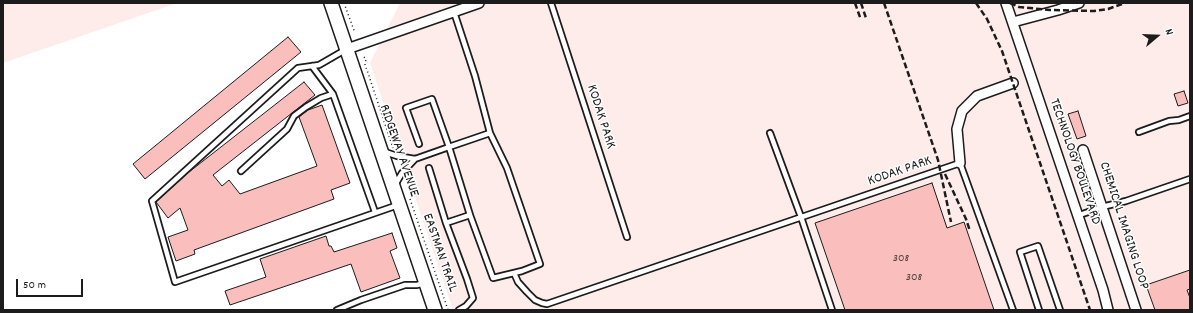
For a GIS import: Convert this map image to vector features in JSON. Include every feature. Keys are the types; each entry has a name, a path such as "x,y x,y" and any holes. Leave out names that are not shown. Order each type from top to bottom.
{"main road":[{"name":"RIDGEWAY AVENUE","path":"331,3 346,50 387,151 394,188 435,310"}],"street":[{"path":"346,50 479,3"},
{"name":"TECHNOLOGY BOULEVARD","path":"1006,3 1108,310"},
{"path":"1013,22 1079,3"},
{"path":"960,163 957,129 962,111 977,96 1013,84"},
{"name":"CHEMICAL IMAGING LOOP","path":"1083,150 1136,310"}],"lane":[{"name":"KODAK PARK","path":"551,3 627,237"},
{"path":"419,144 406,108 432,99 449,147 470,215 493,278 514,273 540,264 507,168 490,133 475,76 454,12"},
{"path":"346,50 319,65 298,68 152,201 175,282 399,204"},
{"path":"312,66 333,94 375,212"},
{"path":"241,172 287,129 294,116 306,106 333,94"},
{"path":"1139,132 1169,121 1179,120 1190,116"},
{"path":"394,188 402,173 415,159 490,133"},
{"path":"770,133 832,310"},
{"path":"387,151 397,156 415,159"},
{"path":"960,163 1013,310"},
{"name":"KODAK PARK","path":"514,273 518,282 535,300 547,304 960,163"},
{"path":"429,168 446,223 473,298 466,306 459,310"},
{"path":"1077,216 1190,179"},
{"path":"446,223 470,215"},
{"path":"1039,310 1020,252 1038,246 1060,310"},
{"path":"337,310 405,285 417,285 426,282"}],"path":[{"path":"344,3 355,33"},
{"path":"364,57 366,58 365,65 387,151"},
{"name":"EASTMAN TRAIL","path":"408,194 448,310"}],"shaded area":[{"path":"3,3 177,3 3,63"},
{"path":"400,3 1190,3 1190,310 453,310 370,63"}],"building":[{"path":"288,37 301,52 145,179 133,164"},
{"path":"304,82 315,95 213,175 222,186 229,180 240,194 317,166 299,117 308,110 322,105 350,183 331,190 334,199 194,250 195,254 176,261 168,237 188,230 180,208 168,218 156,202 189,172"},
{"path":"1184,91 1188,103 1178,106 1174,94"},
{"path":"1078,111 1086,136 1077,139 1068,114"},
{"path":"932,183 947,228 964,222 994,310 845,310 815,223"},
{"path":"392,233 397,248 390,251 400,278 361,292 351,264 230,305 225,291 266,277 260,259 326,236 329,246 331,246 334,252"},
{"path":"1190,270 1190,289 1187,290 1190,298 1190,310 1155,310 1146,285"}],"railway":[{"path":"855,3 861,20"},
{"path":"861,3 866,18"},
{"path":"884,3 938,160 951,222"},
{"path":"976,3 987,19 1002,51 1090,310"},
{"path":"1010,3 1019,7 1050,10 1094,11 1108,9 1125,3"},
{"path":"945,174 970,231"}]}
